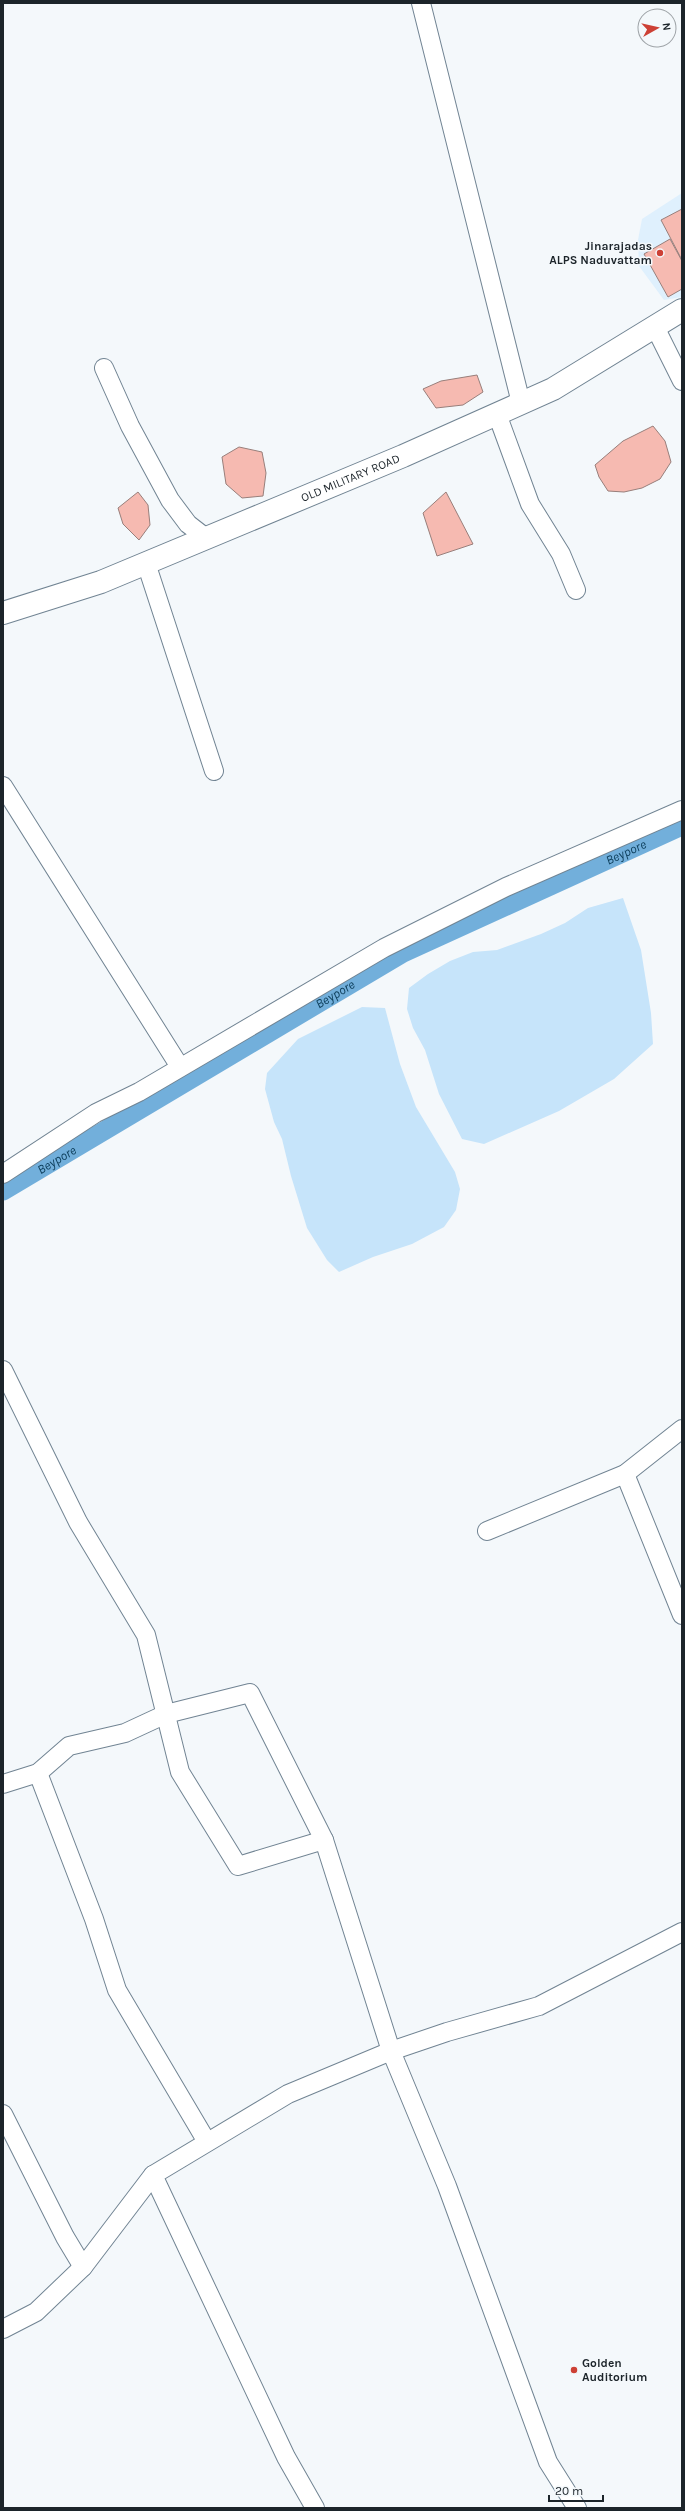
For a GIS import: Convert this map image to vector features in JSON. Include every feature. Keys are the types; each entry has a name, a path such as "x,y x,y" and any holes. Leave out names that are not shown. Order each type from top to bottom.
{"main road":[{"name":"OLD MILITARY ROAD","path":"3,613 101,582 403,456 552,389 682,310"}],"street":[{"path":"421,3 521,403"},
{"path":"655,327 682,380"},
{"path":"104,368 130,426 170,500 188,524 206,538"},
{"path":"497,414 530,504 561,554 576,590"},
{"path":"146,563 214,771"},
{"path":"3,786 180,1067"},
{"path":"3,1174 96,1113 139,1092 384,948 506,886 682,810"},
{"path":"3,1370 78,1522 146,1634 180,1772 238,1866 324,1840"},
{"path":"487,1531 625,1474 682,1428"},
{"path":"625,1474 682,1615"},
{"path":"3,1784 38,1773 69,1746 125,1733 166,1714 250,1693 324,1840 391,2051 447,2186 548,2462 578,2508"},
{"path":"38,1773 94,1919 117,1990 207,2142"},
{"path":"3,2329 36,2312 83,2267 153,2175 288,2094 391,2051 447,2032 539,2006 682,1932"},
{"path":"3,2114 65,2238 83,2267"},
{"path":"153,2175 282,2450 315,2508"}],"shaded area":[{"name":"Jinarajadas ALPS Naduvattam","path":"682,193 682,297 664,300 639,266 638,240 642,219"},
{"path":"623,898 641,950 651,1013 653,1044 614,1079 559,1111 484,1144 462,1139 439,1094 425,1050 413,1028 407,1009 409,988 428,974 450,961 473,952 497,950 541,934 565,923 588,908"},
{"path":"362,1007 385,1008 400,1064 416,1107 455,1172 460,1189 456,1210 444,1227 412,1244 373,1257 339,1272 327,1260 307,1228 291,1176 282,1139 274,1122 265,1089 267,1073 298,1039"}],"building":[{"path":"682,209 682,260 661,220"},
{"path":"670,239 682,261 682,289 668,297 644,254"},
{"path":"477,375 483,392 463,405 436,408 423,389 441,381"},
{"path":"653,426 665,441 671,462 660,479 642,488 624,492 608,491 599,477 595,465 623,441"},
{"path":"239,447 262,452 266,473 263,496 242,498 226,484 222,457"},
{"path":"138,492 148,505 150,525 139,540 123,524 118,508"},
{"path":"446,492 473,544 437,556 423,513"}],"waterway":[{"name":"Beypore","path":"3,1191 403,953 682,826"}],"place":[{"name":"Jinarajadas ALPS Naduvattam","path":"660,253"},
{"name":"Golden Auditorium","path":"574,2370"}]}
